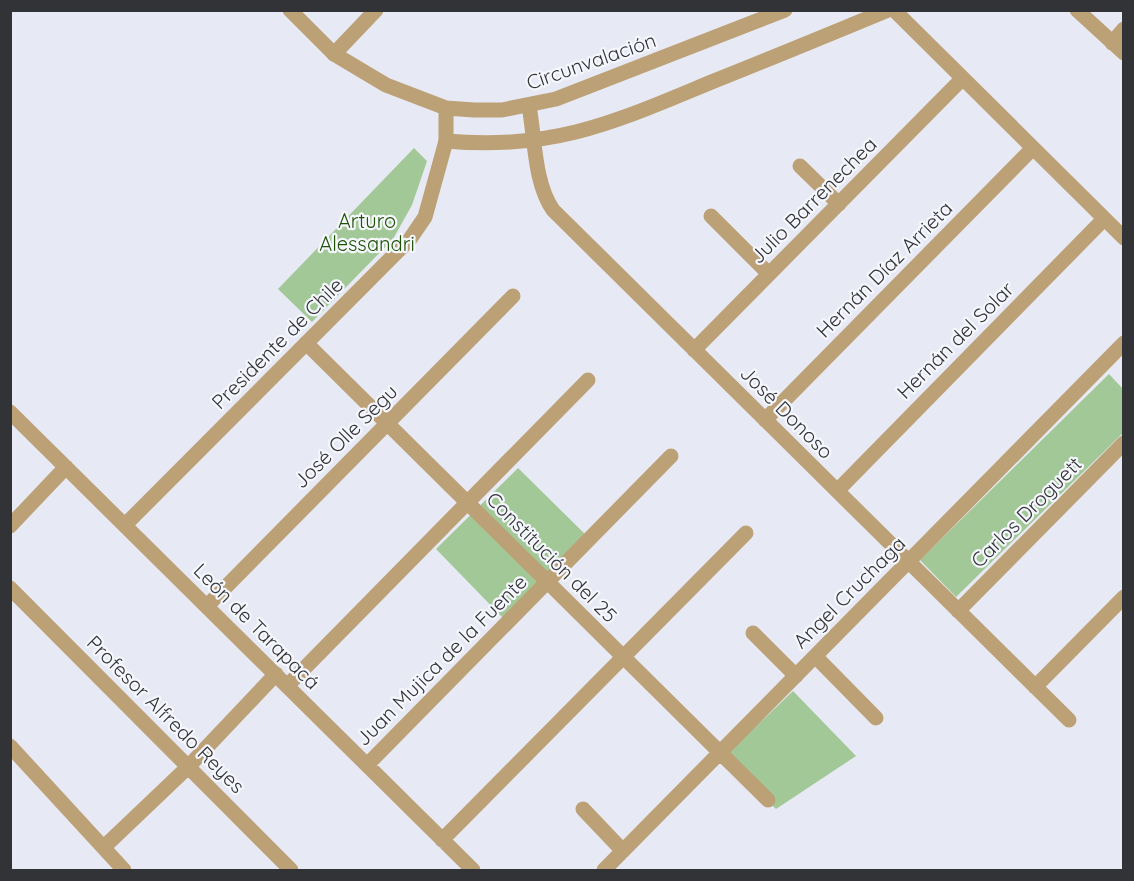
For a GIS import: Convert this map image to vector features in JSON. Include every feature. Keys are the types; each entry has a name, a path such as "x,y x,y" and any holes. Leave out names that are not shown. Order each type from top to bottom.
{"street":[{"name":"Circunvalación","path":"290,10 334,54 386,85 446,108 502,110 529,106 583,90 785,10"},
{"path":"334,54 376,10"},
{"path":"446,141 476,144 536,141 578,133 629,116 888,10"},
{"path":"894,10 1124,238"},
{"path":"1077,10 1118,48 1124,29"},
{"name":"Julio Barrenechea","path":"694,350 962,78"},
{"name":"José Donoso","path":"529,106 540,179 545,198 553,210 1069,720"},
{"name":"Presidente de Chile","path":"126,524 410,239 425,217 446,141 446,108"},
{"name":"Hernán Díaz Arrieta","path":"765,420 1032,148"},
{"path":"800,166 839,204"},
{"path":"711,216 769,274"},
{"name":"Hernán del Solar","path":"837,491 1104,219"},
{"name":"José Olle Segu","path":"207,606 513,296"},
{"name":"Constitución del 25","path":"306,344 768,800"},
{"name":"Angel Cruchaga","path":"604,870 1121,351"},
{"path":"287,686 588,380"},
{"name":"León de Tarapacá","path":"10,412 126,524 473,870"},
{"name":"Carlos Droguett","path":"958,611 1124,443"},
{"name":"Juan Mujica de la Fuente","path":"367,765 671,456"},
{"path":"10,526 66,467"},
{"path":"442,840 746,532"},
{"name":"Profesor Alfredo Reyes","path":"10,588 291,870"},
{"path":"1035,687 1124,597"},
{"path":"753,633 796,676"},
{"path":"815,656 876,718"},
{"path":"104,847 189,766 276,674"},
{"path":"10,746 124,870"},
{"path":"583,809 623,851"}],"green space":[{"name":"Arturo Alessandri","path":"414,148 427,161 412,205 393,239 312,322 278,289"},
{"path":"1109,374 1123,389 1123,433 956,597 920,560"},
{"path":"518,468 589,538 506,621 436,549"},
{"path":"793,691 856,756 776,809 724,757"}]}
